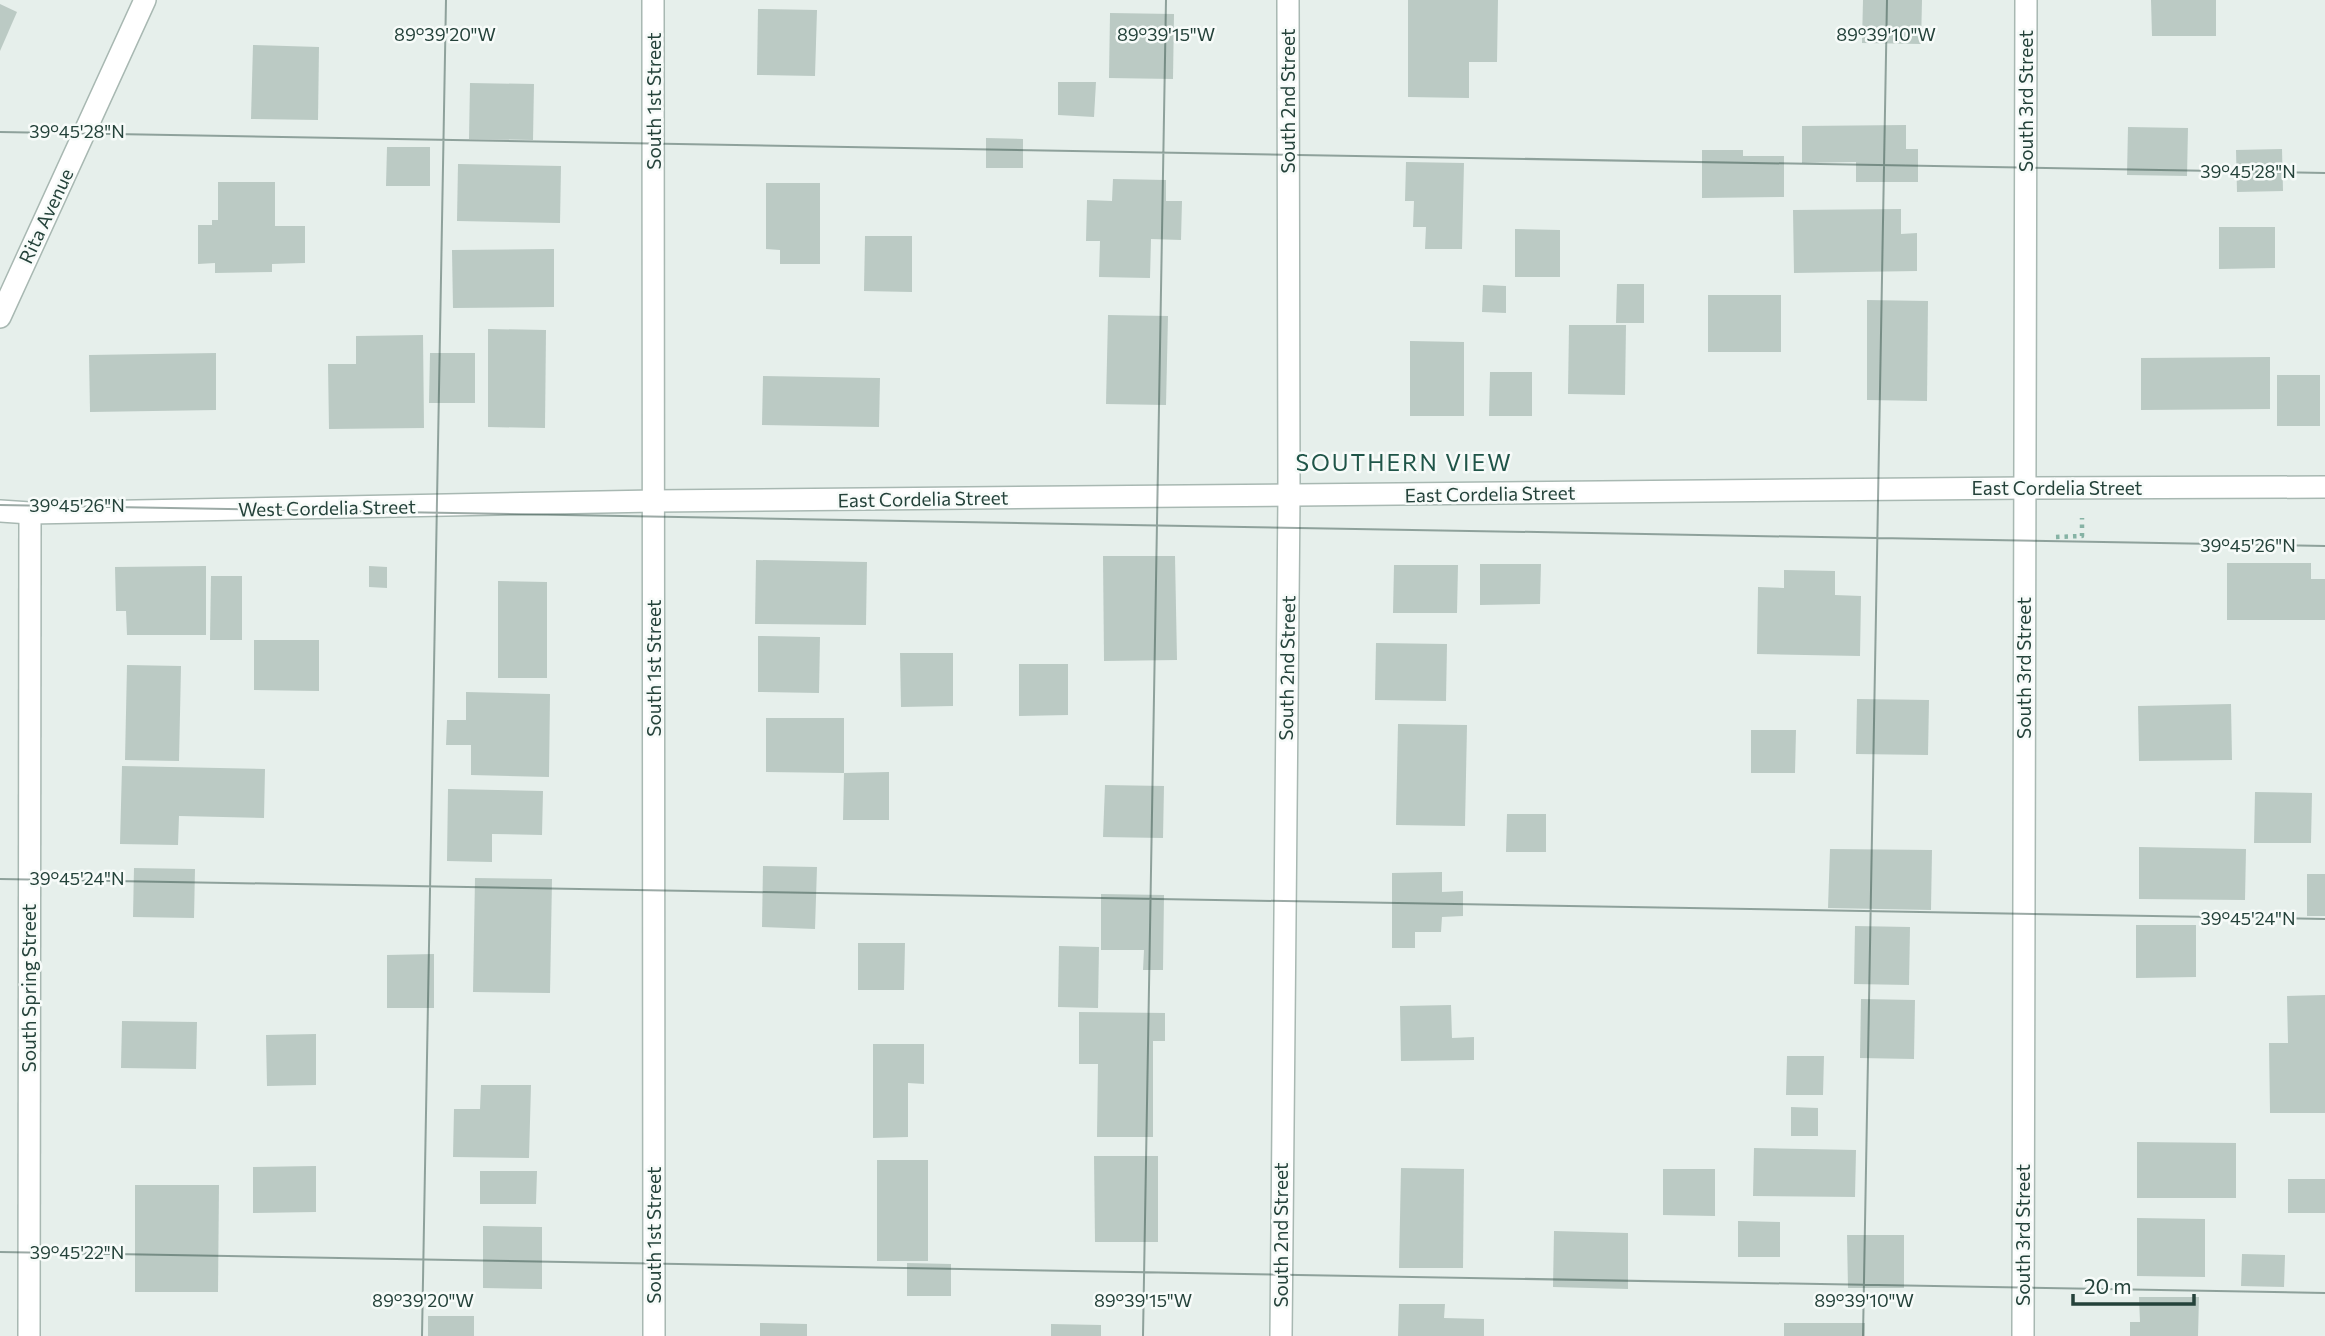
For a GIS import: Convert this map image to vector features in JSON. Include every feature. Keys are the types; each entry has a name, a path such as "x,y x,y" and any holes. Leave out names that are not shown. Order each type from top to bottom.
{"street":[{"name":"Rita Avenue","path":"0,317 145,0"},
{"name":"South 1st Street","path":"653,0 654,1336"},
{"name":"South 2nd Street","path":"1281,1336 1289,496 1288,0"},
{"name":"South 3rd Street","path":"2023,1336 2026,0"},
{"name":"East Cordelia Street","path":"654,502 2325,487"},
{"name":"West Cordelia Street","path":"0,511 30,513 654,502"},
{"name":"South Spring Street","path":"29,1336 30,513"}],"path":[{"path":"2052,537 2082,537 2082,512"}],"building":[{"path":"1408,0 1498,0 1497,62 1469,62 1469,98 1408,97"},
{"path":"1863,0 1922,0 1921,44 1862,43"},
{"path":"2151,0 2216,0 2216,36 2152,36"},
{"path":"0,4 17,12 0,51"},
{"path":"758,9 817,10 815,76 757,75"},
{"path":"1110,13 1174,14 1173,79 1109,78"},
{"path":"253,45 319,47 318,120 251,119"},
{"path":"1058,82 1096,82 1094,117 1058,115"},
{"path":"470,83 534,84 533,140 469,139"},
{"path":"1906,125 1906,149 1918,149 1918,182 1856,182 1856,162 1802,163 1802,126"},
{"path":"2128,127 2188,128 2187,176 2127,175"},
{"path":"986,138 1023,139 1023,168 986,168"},
{"path":"387,147 430,147 430,186 386,186"},
{"path":"2282,149 2283,191 2237,192 2236,150"},
{"path":"1702,150 1743,150 1743,156 1784,156 1784,197 1702,198"},
{"path":"1406,162 1464,163 1462,249 1425,249 1426,227 1413,227 1414,201 1405,201"},
{"path":"458,164 561,166 560,223 457,221"},
{"path":"1113,179 1166,180 1166,201 1182,201 1181,240 1151,239 1150,278 1099,277 1100,241 1086,241 1087,200 1112,201"},
{"path":"218,182 275,182 275,226 305,226 305,263 272,264 272,272 215,273 215,263 198,264 198,225 212,225 212,220 218,220"},
{"path":"766,183 820,183 820,264 780,264 780,250 766,249"},
{"path":"1901,209 1901,234 1917,233 1917,271 1794,273 1793,210"},
{"path":"2219,227 2275,227 2275,268 2219,269"},
{"path":"1515,229 1560,230 1560,277 1515,277"},
{"path":"865,236 912,236 912,292 864,291"},
{"path":"554,249 554,307 453,308 452,250"},
{"path":"1617,284 1644,284 1644,323 1616,323"},
{"path":"1483,285 1506,286 1506,313 1482,312"},
{"path":"1708,295 1781,295 1781,352 1708,352"},
{"path":"1867,300 1928,301 1927,401 1867,400"},
{"path":"1108,315 1168,316 1166,405 1106,404"},
{"path":"1569,325 1626,325 1625,395 1568,394"},
{"path":"488,329 546,330 545,428 488,427"},
{"path":"423,335 424,428 329,429 328,364 356,364 356,336"},
{"path":"1410,341 1464,342 1464,416 1410,416"},
{"path":"216,353 216,410 90,412 89,355"},
{"path":"430,353 475,353 475,403 429,403"},
{"path":"2270,357 2270,409 2141,410 2141,358"},
{"path":"1490,372 1532,372 1532,416 1489,416"},
{"path":"2277,375 2320,375 2320,426 2277,426"},
{"path":"763,376 880,378 879,427 762,425"},
{"path":"1103,556 1175,556 1177,660 1104,661"},
{"path":"756,560 867,562 866,625 755,624"},
{"path":"2227,563 2311,563 2311,579 2325,579 2325,620 2227,620"},
{"path":"1480,564 1541,564 1540,604 1480,605"},
{"path":"1394,565 1458,565 1457,613 1393,613"},
{"path":"206,566 206,635 127,635 126,611 116,611 115,567"},
{"path":"369,566 387,567 387,588 369,587"},
{"path":"1784,570 1835,571 1835,595 1861,596 1860,656 1757,654 1758,587 1784,588"},
{"path":"211,576 242,576 242,640 210,640"},
{"path":"498,581 547,582 547,678 498,678"},
{"path":"758,636 820,637 819,693 758,692"},
{"path":"254,640 319,640 319,691 254,690"},
{"path":"1376,643 1447,644 1446,701 1375,700"},
{"path":"900,653 953,653 953,706 901,707"},
{"path":"1019,664 1068,664 1068,715 1019,716"},
{"path":"127,665 181,666 179,761 125,760"},
{"path":"466,692 550,694 549,777 471,775 471,745 446,745 447,720 466,720"},
{"path":"1857,699 1929,700 1928,755 1856,754"},
{"path":"2231,704 2232,760 2139,761 2138,706"},
{"path":"766,718 844,718 844,773 766,772"},
{"path":"1398,724 1467,725 1465,826 1396,825"},
{"path":"1751,730 1796,730 1795,773 1751,773"},
{"path":"122,766 265,769 264,818 179,816 178,845 120,844"},
{"path":"889,772 889,820 843,820 844,773"},
{"path":"1105,785 1164,786 1163,838 1103,837"},
{"path":"448,789 543,791 542,835 492,834 492,862 447,861"},
{"path":"2255,792 2312,793 2311,843 2254,843"},
{"path":"1507,814 1546,814 1546,852 1506,852"},
{"path":"2139,847 2246,849 2245,900 2139,899"},
{"path":"1830,849 1932,850 1931,910 1828,908"},
{"path":"763,866 817,867 815,929 762,927"},
{"path":"134,868 195,869 194,918 133,917"},
{"path":"1442,872 1442,892 1463,891 1463,916 1442,917 1441,932 1415,932 1415,948 1392,948 1392,873"},
{"path":"2307,874 2325,874 2325,916 2307,916"},
{"path":"475,878 552,879 550,993 473,992"},
{"path":"1101,894 1164,895 1163,970 1143,970 1144,950 1101,950"},
{"path":"2136,925 2196,925 2196,977 2136,978"},
{"path":"1855,926 1910,927 1909,985 1854,984"},
{"path":"858,943 905,943 904,990 858,990"},
{"path":"1059,946 1099,947 1098,1008 1058,1007"},
{"path":"434,954 434,1008 387,1008 387,955"},
{"path":"2325,995 2325,1113 2270,1113 2269,1043 2288,1043 2287,996"},
{"path":"1861,999 1915,1000 1914,1059 1860,1058"},
{"path":"1451,1005 1452,1038 1474,1037 1474,1060 1401,1061 1400,1006"},
{"path":"1079,1012 1165,1013 1165,1041 1153,1041 1153,1137 1097,1137 1098,1064 1079,1064"},
{"path":"122,1021 197,1022 196,1069 121,1068"},
{"path":"316,1034 316,1085 267,1086 266,1035"},
{"path":"873,1044 924,1044 924,1084 908,1083 908,1137 873,1138"},
{"path":"1787,1056 1824,1056 1823,1095 1786,1095"},
{"path":"481,1085 531,1085 529,1158 453,1157 454,1109 480,1109"},
{"path":"1791,1107 1818,1108 1818,1136 1791,1136"},
{"path":"2137,1142 2236,1143 2236,1198 2137,1198"},
{"path":"1754,1148 1856,1150 1855,1197 1753,1196"},
{"path":"1094,1156 1158,1156 1158,1242 1095,1242"},
{"path":"877,1160 928,1160 928,1261 877,1261"},
{"path":"316,1166 316,1212 253,1213 253,1167"},
{"path":"1401,1168 1464,1169 1463,1268 1399,1268"},
{"path":"1663,1169 1715,1169 1715,1216 1663,1215"},
{"path":"480,1171 537,1171 536,1204 480,1204"},
{"path":"2288,1179 2325,1179 2325,1213 2288,1213"},
{"path":"135,1185 219,1185 218,1292 135,1292"},
{"path":"2137,1218 2205,1219 2205,1277 2137,1276"},
{"path":"1738,1221 1780,1222 1780,1257 1738,1257"},
{"path":"483,1226 542,1227 542,1289 483,1288"},
{"path":"1554,1231 1628,1233 1628,1289 1553,1287"},
{"path":"1847,1235 1904,1235 1904,1288 1848,1288"},
{"path":"2242,1254 2285,1255 2284,1287 2241,1286"},
{"path":"907,1263 951,1264 951,1296 907,1296"},
{"path":"2139,1297 2199,1297 2198,1336 2130,1336 2130,1322 2140,1322"},
{"path":"1399,1304 1445,1304 1444,1318 1484,1319 1484,1336 1398,1336"},
{"path":"428,1316 474,1316 474,1336 428,1336"},
{"path":"760,1323 807,1324 807,1336 760,1336"},
{"path":"1784,1323 1865,1323 1865,1336 1784,1336"},
{"path":"1051,1324 1101,1325 1101,1336 1051,1336"}],"district":[{"name":"SOUTHERN VIEW","path":"1404,463"}]}
